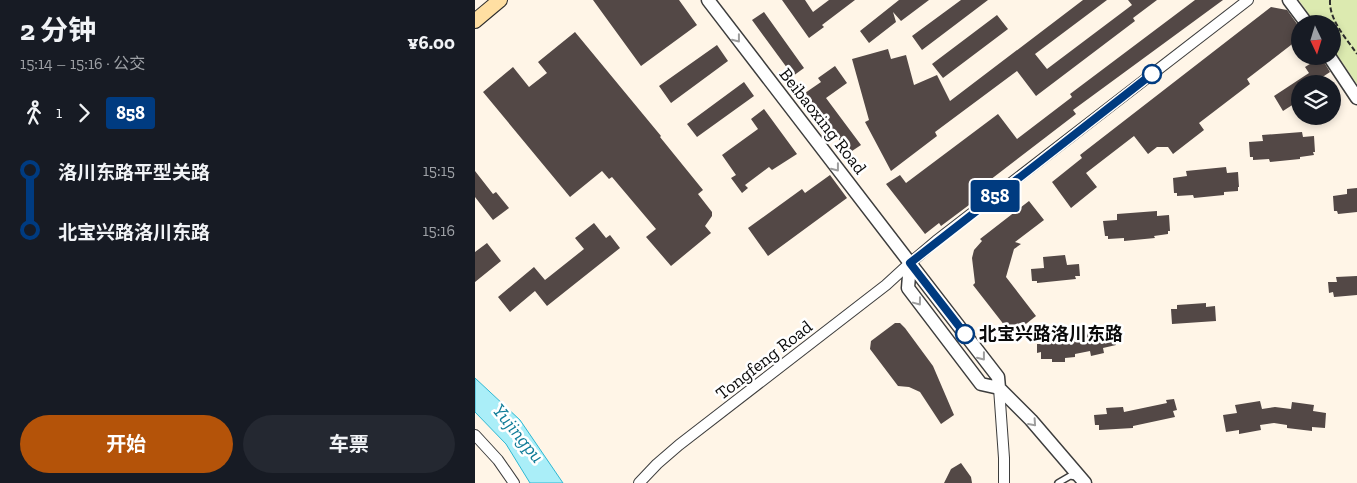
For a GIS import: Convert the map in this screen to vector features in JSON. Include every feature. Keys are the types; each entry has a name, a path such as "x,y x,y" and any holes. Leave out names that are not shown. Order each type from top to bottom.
{"main road":[{"path":"475,21 500,0"}],"street":[{"name":"Beibaoxing Road","path":"708,0 998,377 999,388"},
{"name":"Tongfeng Road","path":"639,483 679,445 1248,0"},
{"path":"1289,0 1300,15"},
{"path":"1335,65 1357,98"},
{"name":"Beibaoxing Road","path":"910,263 908,288 981,384 999,388 1031,420 1083,480"},
{"path":"999,388 1004,483"},
{"path":"475,435 498,460 514,483"}],"lane":[{"path":"1058,483 1070,476 1083,480"}],"path":[{"path":"1330,0 1330,9 1337,24 1357,54"}],"green space":[{"path":"1299,0 1357,0 1357,84 1341,61 1341,15 1309,15"}],"water":[{"name":"Yujingpu","path":"475,378 520,420 563,483 530,483 506,444 475,412"}],"building":[{"path":"593,0 679,0 697,25 641,66"},
{"path":"782,0 805,0 813,12 829,0 855,0 822,25 824,27 809,38"},
{"path":"899,0 929,0 901,21 893,12 896,22 869,43 860,31"},
{"path":"961,0 988,0 922,50 912,36"},
{"path":"1083,0 1107,0 1035,54 1047,69 1132,5 1128,0 1157,0 1133,18 1135,21 1036,96 1017,71 935,132 937,136 891,171 865,122 869,120 852,59 888,49 891,59 906,55 914,85 937,75 950,101"},
{"path":"1195,0 1223,0 1073,110 1076,114 977,190 981,196 941,226 939,223 925,234 886,184 900,175 906,183 998,114 1017,139 1072,97 1070,94"},
{"path":"1271,7 1287,10 1291,16 1291,45 1247,79 1250,84 1199,123 1204,130 1173,154 1168,147 1157,147 1148,154 1134,136 1086,173 1097,187 1071,208 1052,182 1082,158 1080,155"},
{"path":"764,12 804,68 793,76 752,20"},
{"path":"997,15 1008,29 943,78 932,64"},
{"path":"575,32 703,190 698,194 712,212 712,216 705,226 711,233 671,266 646,237 656,229 612,177 609,179 602,171 570,197 483,92 513,67 529,87 547,73 538,62"},
{"path":"717,45 728,61 671,103 659,86"},
{"path":"1308,65 1326,65 1330,72 1326,75 1306,75 1309,73 1305,67"},
{"path":"835,66 847,83 826,98 861,145 849,153 805,93 821,82 818,78"},
{"path":"744,82 754,96 697,137 687,124"},
{"path":"1291,85 1291,106 1283,111 1274,96"},
{"path":"764,109 797,154 772,170 769,167 745,185 748,188 742,193 731,178 736,175 722,155 758,129 751,119"},
{"path":"1302,132 1303,137 1314,136 1314,155 1300,157 1300,159 1270,162 1269,159 1253,160 1253,157 1250,157 1249,142 1263,141 1262,135"},
{"path":"1226,167 1227,173 1238,172 1238,191 1224,192 1224,195 1194,198 1193,195 1177,196 1177,193 1174,193 1173,178 1187,176 1186,171"},
{"path":"475,171 493,194 496,192 509,208 493,220 475,197"},
{"path":"830,175 847,198 768,256 748,228 802,189 805,193"},
{"path":"1357,188 1357,212 1338,214 1337,211 1334,211 1333,196 1347,194 1347,189"},
{"path":"1029,201 1044,220 1015,242 1021,244 1014,249 1006,277 1036,316 1012,335 973,285 975,283 972,258 974,250 982,241 980,239"},
{"path":"1157,211 1157,216 1169,215 1170,231 1168,231 1168,234 1154,236 1155,238 1124,241 1124,238 1108,239 1108,236 1105,236 1103,221 1117,220 1117,214"},
{"path":"594,223 606,238 610,235 620,248 547,306 535,291 510,312 498,297 534,267 545,280 584,249 575,238"},
{"path":"487,243 501,261 475,282 475,252"},
{"path":"1065,255 1067,265 1079,264 1080,276 1075,276 1076,279 1037,283 1037,281 1032,281 1031,269 1044,268 1043,257"},
{"path":"1357,276 1357,295 1334,297 1333,292 1329,293 1328,282 1337,282 1336,277"},
{"path":"1206,303 1206,307 1215,306 1216,321 1172,324 1171,309 1177,309 1177,305"},
{"path":"895,323 900,323 905,328 933,366 954,415 941,424 920,392 909,387 898,386 870,349 871,341"},
{"path":"1099,327 1100,333 1118,329 1120,339 1115,340 1116,345 1103,348 1104,353 1091,356 1090,351 1075,354 1075,357 1065,358 1065,362 1052,362 1052,359 1041,359 1041,352 1037,353 1037,344 1048,344 1048,336 1064,336 1065,341 1087,337 1085,331"},
{"path":"1174,399 1177,410 1173,411 1175,417 1133,426 1133,428 1099,430 1099,425 1095,425 1094,415 1107,414 1106,408 1123,407 1124,412 1167,403 1166,400"},
{"path":"1260,401 1262,409 1275,407 1291,409 1292,402 1314,405 1313,411 1326,413 1325,428 1312,427 1312,431 1287,428 1287,425 1274,423 1260,425 1261,430 1239,434 1239,430 1226,432 1223,415 1237,413 1235,405"},
{"path":"961,463 971,477 972,483 944,483 951,469"}],"bus line":[{"name":"858","path":"965,334 910,263 1152,74"}],"place":[{"name":"北宝兴路洛川东路","path":"965,334"}]}
